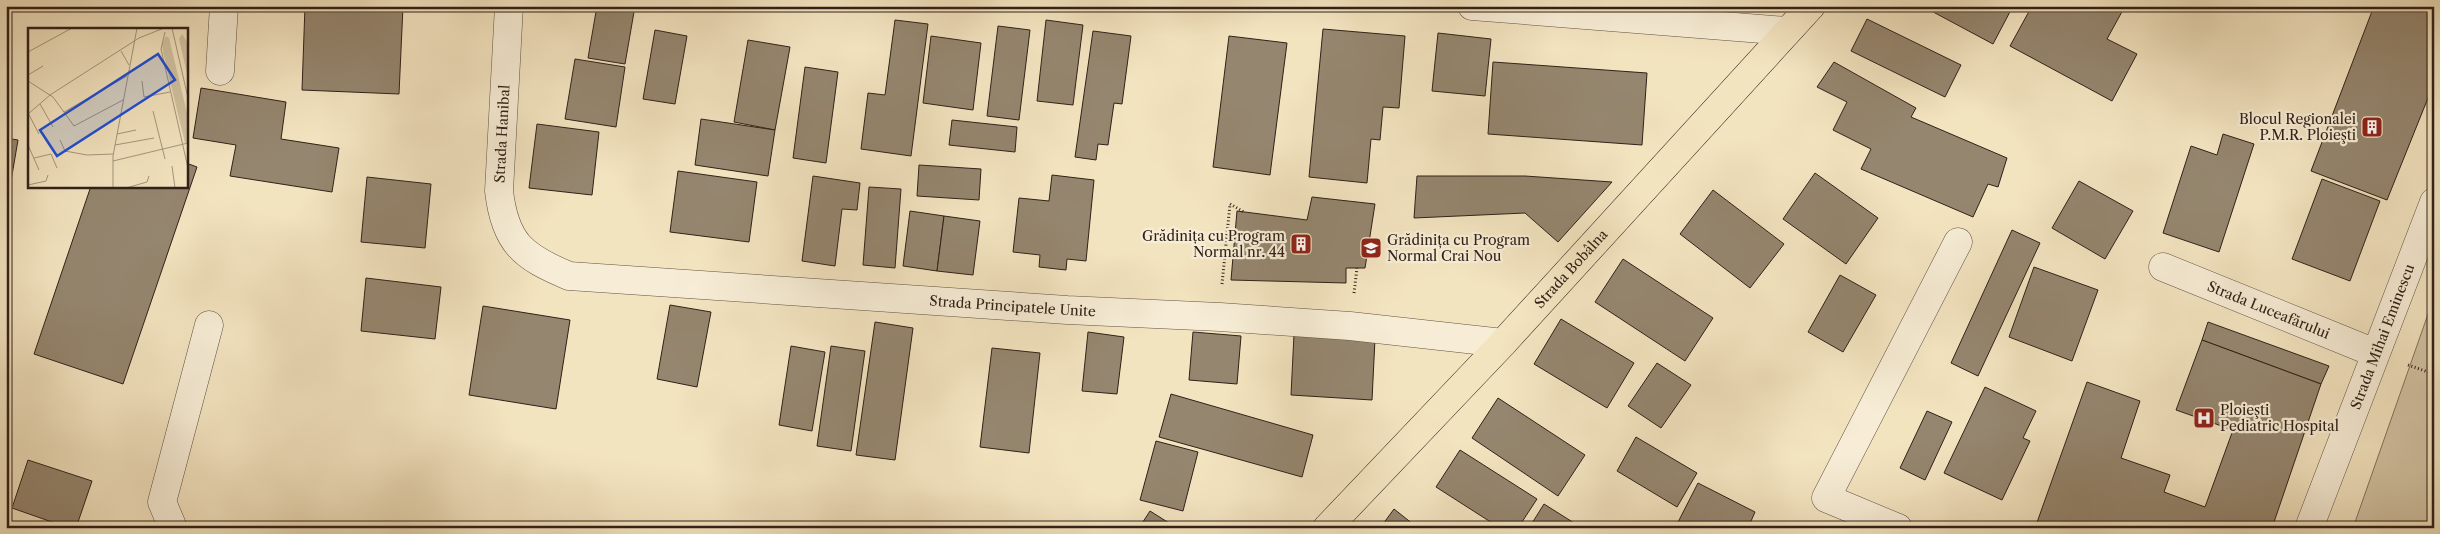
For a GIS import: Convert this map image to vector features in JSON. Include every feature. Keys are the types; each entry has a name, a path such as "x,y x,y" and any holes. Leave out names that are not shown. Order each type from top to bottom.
{"main road":[{"name":"Strada Bobâlna","path":"1327,528 1503,344 1811,6"}],"street":[{"path":"220,71 224,6"},
{"name":"Strada Hanibal","path":"509,6 499,192 502,215 508,229 526,254"},
{"path":"1472,6 1787,32"},
{"name":"Strada Mihai Eminescu","path":"2309,528 2434,202"},
{"path":"1898,528 1826,498 1958,242"},
{"name":"Strada Principatele Unite","path":"526,254 547,267 569,276 1067,310 1220,317 1350,326 1503,344"},
{"name":"Strada Luceafărului","path":"2163,267 2375,353"},
{"path":"173,528 162,502 209,325"}],"path":[{"path":"1220,317 1230,204 1244,212"}],"shaded area":[{"path":"2434,297 2434,528 2353,528"}],"building":[{"path":"305,6 403,6 399,94 302,90"},
{"path":"597,6 635,6 625,64 588,58"},
{"path":"1922,6 2013,6 1993,44"},
{"path":"2032,6 2124,8 2107,39 2137,54 2112,101 2010,46"},
{"name":"Blocul Regionalei P.M.R. Ploieşti","path":"2374,6 2434,6 2434,83 2387,200 2311,171"},
{"path":"1867,19 1961,65 1945,97 1851,51"},
{"path":"895,20 928,24 911,156 861,149 868,93 885,95"},
{"path":"1046,20 1083,25 1073,105 1037,101"},
{"path":"998,26 1030,30 1019,120 987,116"},
{"path":"1323,29 1405,36 1399,108 1383,107 1380,140 1371,139 1367,183 1309,177"},
{"path":"655,30 687,36 675,104 643,99"},
{"path":"1093,31 1131,36 1122,104 1114,103 1108,145 1098,144 1096,160 1075,157"},
{"path":"1438,33 1491,39 1485,96 1432,91"},
{"path":"931,36 981,43 973,110 923,103"},
{"path":"1229,36 1287,43 1270,175 1213,167"},
{"path":"748,40 790,47 775,130 734,122"},
{"path":"575,59 625,67 616,127 565,119"},
{"path":"1493,62 1647,73 1642,145 1488,134"},
{"path":"1834,62 1916,108 1911,117 2007,158 1998,187 1988,184 1973,217 1861,169 1871,149 1833,130 1847,102 1817,87"},
{"path":"805,67 838,72 826,163 793,158"},
{"path":"201,88 286,102 281,139 339,148 332,192 230,176 236,145 193,138"},
{"path":"701,119 775,130 768,176 695,165"},
{"path":"952,120 1017,127 1015,152 949,145"},
{"path":"537,124 599,132 592,195 529,188"},
{"path":"2223,134 2254,144 2219,252 2163,233 2191,146 2217,155"},
{"path":"6,138 18,140 10,187 6,187"},
{"path":"188,164 197,167 123,384 34,354 90,188 188,188"},
{"path":"919,165 981,169 979,200 917,196"},
{"path":"678,171 757,182 749,242 670,232"},
{"path":"1815,173 1878,218 1846,264 1783,219"},
{"path":"1052,175 1094,180 1086,261 1067,259 1066,270 1039,267 1040,255 1013,252 1019,198 1049,201"},
{"path":"813,176 860,183 857,210 842,209 835,266 802,261"},
{"path":"1417,176 1525,176 1612,182 1558,242 1525,213 1414,218"},
{"path":"367,177 431,184 425,248 361,242"},
{"path":"2322,179 2380,201 2350,281 2292,259"},
{"path":"2079,181 2133,211 2105,259 2052,228"},
{"path":"869,187 901,189 895,268 863,265"},
{"path":"1713,190 1784,244 1750,288 1680,234"},
{"name":"Grădinița cu Program Normal nr. 44","path":"1312,197 1375,204 1365,268 1346,268 1346,283 1231,280 1237,211 1307,220"},
{"path":"910,211 944,216 937,271 903,266"},
{"path":"944,216 980,221 973,275 937,271"},
{"path":"2012,230 2040,243 1978,376 1951,363"},
{"path":"1623,259 1713,318 1685,361 1595,302"},
{"path":"2034,267 2098,290 2072,361 2009,337"},
{"path":"1840,275 1876,295 1843,352 1808,332"},
{"path":"366,278 441,287 435,339 361,331"},
{"path":"670,305 711,312 697,387 657,379"},
{"path":"483,306 570,320 556,409 469,395"},
{"path":"1561,319 1634,363 1607,408 1534,364"},
{"path":"875,322 913,328 895,460 856,455"},
{"path":"2208,322 2329,366 2321,384 2202,340"},
{"path":"1088,332 1124,337 1117,394 1082,391"},
{"path":"1193,332 1241,336 1237,384 1189,380"},
{"path":"1294,334 1375,339 1372,400 1291,395"},
{"path":"2202,340 2321,384 2272,528 2035,528 2087,382 2140,401 2121,458 2170,475 2164,492 2205,507 2233,430 2176,410"},
{"path":"791,346 825,352 812,431 779,425"},
{"path":"831,346 865,351 851,451 817,446"},
{"path":"992,348 1040,353 1029,453 980,447"},
{"path":"1657,363 1691,385 1661,428 1628,406"},
{"path":"1985,387 2036,411 2023,438 2030,441 2002,500 1944,473"},
{"path":"1171,394 1313,435 1302,477 1159,437"},
{"path":"1498,398 1585,455 1558,496 1472,438"},
{"path":"1927,411 1952,422 1925,480 1900,468"},
{"path":"1636,437 1697,473 1677,507 1617,471"},
{"path":"1156,441 1198,452 1183,511 1140,500"},
{"path":"1460,450 1537,499 1518,528 1500,528 1436,487"},
{"path":"28,460 92,481 76,528 69,528 12,508"},
{"path":"1698,483 1755,512 1748,528 1675,528"},
{"path":"1544,504 1582,528 1529,528"},
{"path":"1394,509 1418,528 1380,528"},
{"path":"1150,511 1177,528 1139,528"}],"place":[{"name":"Blocul Regionalei P.M.R. Ploieşti","path":"2372,127"},
{"name":"Grădinița cu Program Normal nr. 44","path":"1301,244"},
{"name":"Grădinița cu Program Normal Crai Nou","path":"1371,248"},
{"name":"Ploieşti Pediatric Hospital","path":"2204,418"}]}
